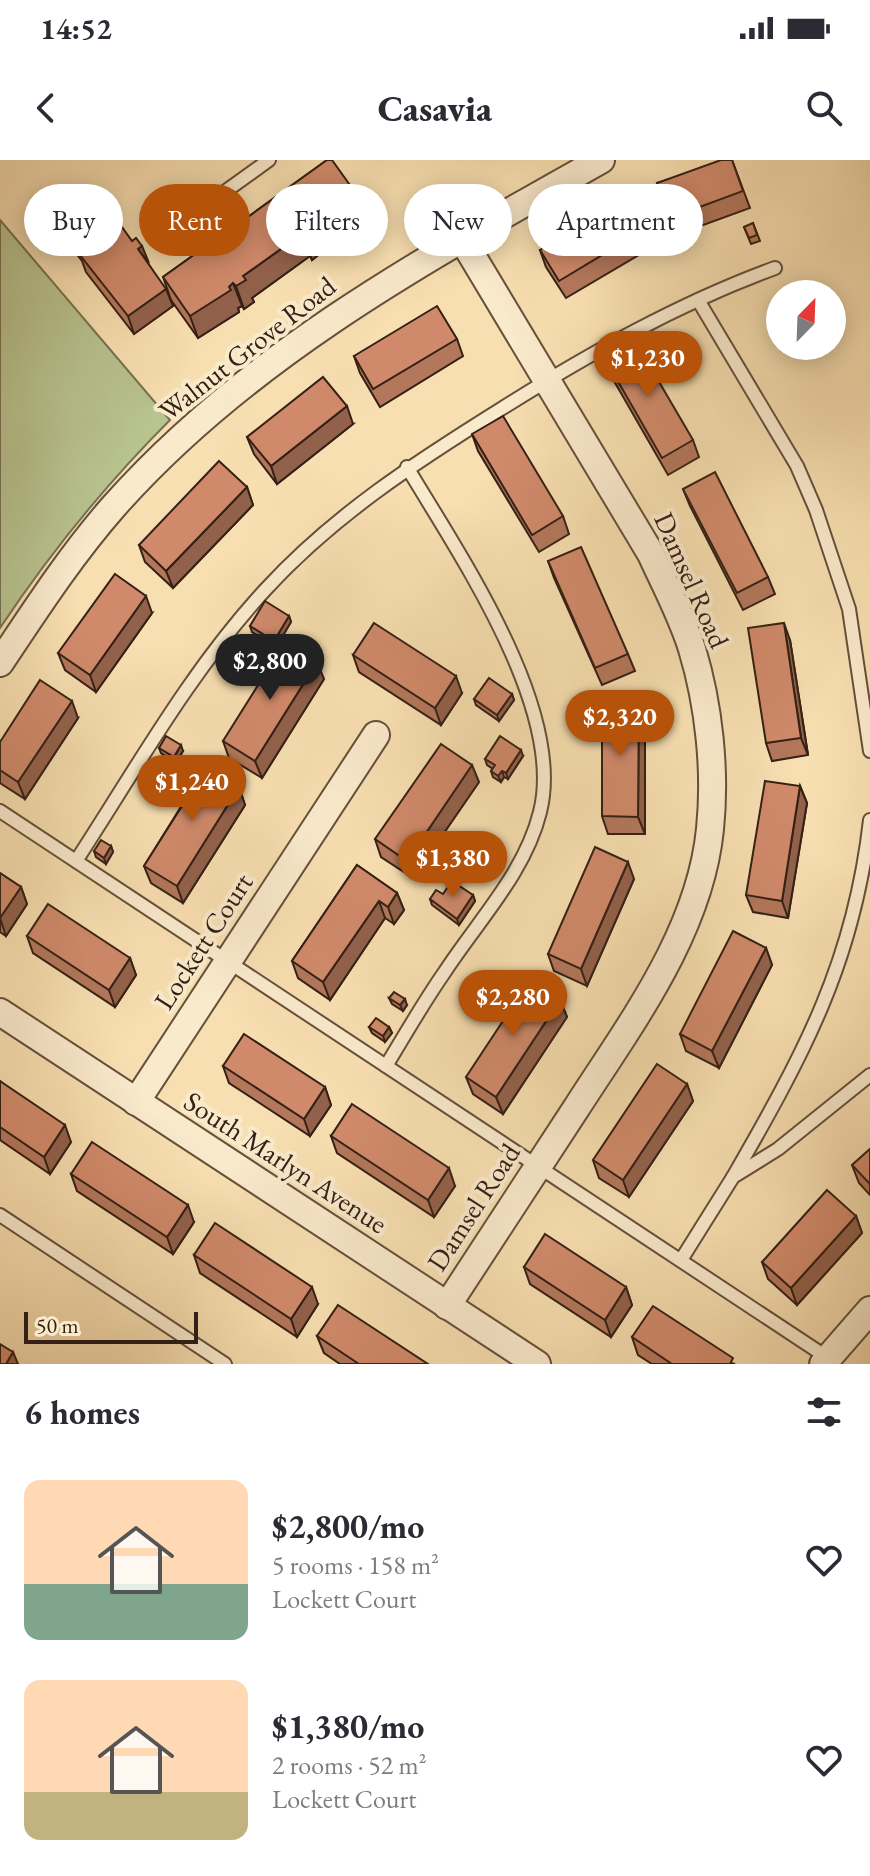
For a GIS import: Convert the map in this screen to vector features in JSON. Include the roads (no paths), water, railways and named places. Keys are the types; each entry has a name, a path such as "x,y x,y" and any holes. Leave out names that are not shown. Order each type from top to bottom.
{"street":[{"name":"Walnut Grove Road","path":"512,211 601,160"},
{"name":"Walnut Grove Road","path":"0,663 86,539 148,470 201,420 300,341 435,256"},
{"name":"Damsel Road","path":"447,1306 664,966 701,873 710,832 712,794 708,736 692,647 651,554 472,256"},
{"name":"Lockett Court","path":"136,1102 376,735"},
{"name":"South Marlyn Avenue","path":"0,1012 537,1364"},
{"path":"825,1361 870,1310"}],"lane":[{"path":"236,184 269,160"},
{"path":"76,861 204,665 234,626 267,587 353,507 407,467 547,380 698,300 775,268"},
{"path":"698,300 797,466 816,510 849,609 870,751"},
{"path":"386,1066 444,973 515,871 541,811 544,777 530,705 509,645 407,467"},
{"path":"0,811 681,1260 825,1361"},
{"path":"681,1260 733,1177 808,1045 834,985 853,922 870,820"},
{"path":"733,1177 778,1149 870,1075"},
{"path":"0,1215 225,1364"}]}
